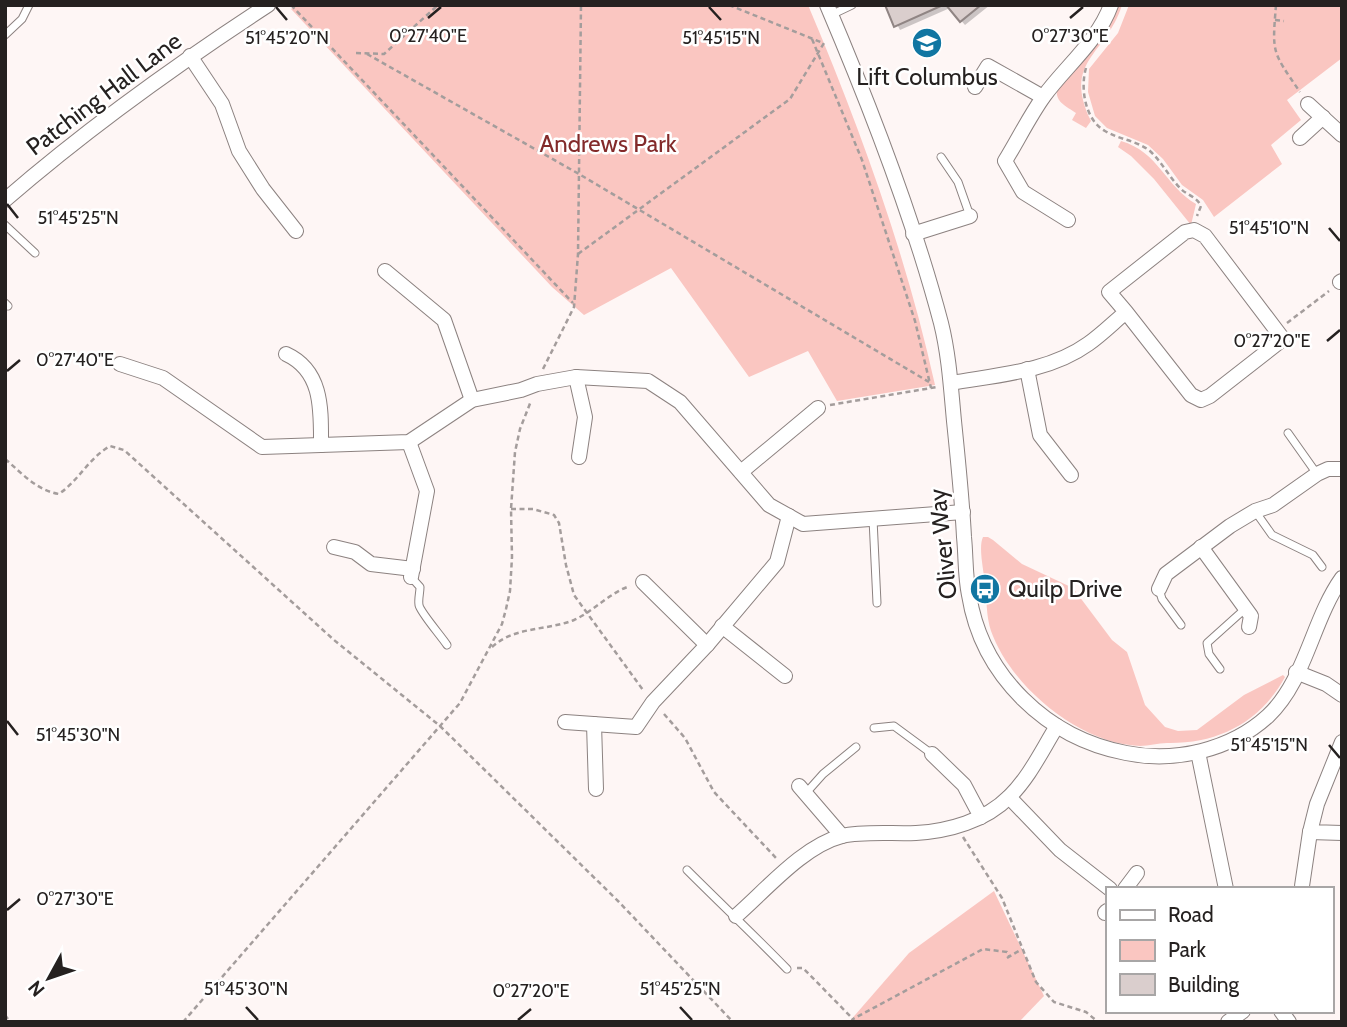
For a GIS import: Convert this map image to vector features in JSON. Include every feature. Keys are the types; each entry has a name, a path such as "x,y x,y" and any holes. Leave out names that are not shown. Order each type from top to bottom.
{"street":[{"name":"Patching Hall Lane","path":"5,200 102,119 190,56 268,5"},
{"path":"1068,220 1023,192 1005,161 1043,97 1097,32 1111,5"},
{"name":"Oliver Way","path":"829,10 858,76 942,325 951,383 969,596 978,631 991,660 1008,686 1032,709 1057,726 1079,739 1112,751 1139,756 1198,752 1224,744 1268,716 1285,696 1342,578"},
{"path":"190,56 222,104 239,151 263,189 296,231"},
{"path":"975,87 988,66 1043,97"},
{"path":"1308,104 1342,135"},
{"path":"1300,138 1323,117"},
{"path":"913,234 970,216"},
{"path":"1194,230 1205,236 1283,339 1210,396 1201,400 1191,394 1126,312 1109,292 1185,232 1194,230"},
{"path":"385,271 444,320 472,400"},
{"path":"951,383 1027,369 1060,359 1087,345 1126,312"},
{"path":"286,354 306,369 315,382 320,398 321,445"},
{"path":"120,364 163,378 261,447 409,442 472,400 576,377 648,381 680,402 769,505 803,524 963,512"},
{"path":"1027,369 1040,435 1071,475"},
{"path":"576,377 585,417 579,457"},
{"path":"741,472 818,408"},
{"path":"334,547 355,552 371,564 412,573 427,491 409,442"},
{"path":"1159,589 1166,574 1255,511 1273,505 1317,474 1328,469 1342,468"},
{"path":"565,722 636,727 653,702 707,645 777,562 789,516"},
{"path":"1201,547 1251,616 1249,627"},
{"path":"643,582 707,645"},
{"path":"722,626 785,676"},
{"path":"1296,672 1326,684 1342,695"},
{"path":"594,724 596,789"},
{"path":"736,916 816,846 842,836 924,832 957,827 981,817 1009,797 1057,726"},
{"path":"1302,886 1317,804 1342,742"},
{"path":"1198,752 1226,887"},
{"path":"932,754 964,785 981,817"},
{"path":"802,790 842,836"},
{"path":"1009,797 1060,850 1107,887"},
{"path":"1310,832 1342,833"},
{"path":"1126,887 1137,873"}],"lane":[{"path":"5,36 22,19 29,5"},
{"path":"829,10 852,5"},
{"path":"941,157 958,181 970,216"},
{"path":"5,225 35,253"},
{"path":"1288,433 1317,474"},
{"path":"1255,511 1272,535 1313,555 1322,567"},
{"path":"873,519 877,603"},
{"path":"412,573 420,587 419,607 447,645"},
{"path":"1159,589 1162,599 1181,625"},
{"path":"1220,669 1209,654 1207,643 1246,608"},
{"path":"874,728 894,726 932,754"},
{"path":"802,790 856,747"},
{"path":"687,870 787,969"}],"path":[{"path":"291,5 574,304"},
{"path":"356,53 384,54 438,5"},
{"path":"183,1022 460,703 502,624 510,591 511,509 515,452 520,429 537,384 574,304 578,254 581,5"},
{"path":"578,254 790,99 824,43 729,5"},
{"path":"1276,5 1272,40 1274,51 1308,104"},
{"path":"1275,20 1284,21"},
{"path":"812,39 862,160 915,321 931,388"},
{"path":"367,54 639,209 929,382"},
{"path":"1090,63 1083,84 1092,118 1105,131 1137,142 1149,151 1181,188 1199,201 1201,205 1194,230"},
{"path":"1277,330 1341,282"},
{"path":"818,408 951,383"},
{"path":"5,459 33,485 59,494 69,488 99,453 110,446 124,450 334,640 440,726 619,902 733,1022"},
{"path":"511,509 533,509 554,515 559,523 574,595 653,702 685,738 714,792 788,870"},
{"path":"489,650 499,641 521,631 558,625 588,613 622,589 643,582"},
{"path":"957,827 1002,898 1036,982 1054,1002 1086,1012 1098,1022"},
{"path":"787,969 803,968 853,1021 983,949 1007,952 1008,957 1022,948"},
{"path":"5,1015 10,1022"}],"green space":[{"name":"Andrews Park","path":"297,5 808,5 880,192 910,288 935,385 837,401 808,351 749,377 671,268 584,315 552,287 291,9"},
{"path":"1116,5 1122,5 1115,22 1084,71 1081,84 1083,101 1091,121 1086,128 1072,120 1076,113 1059,100 1057,89"},
{"path":"1129,5 1342,5 1342,58 1287,100 1301,120 1271,145 1282,164 1214,217 1203,200 1182,185 1163,159 1148,145 1107,128 1095,116 1088,92 1089,69 1118,33"},
{"path":"1121,141 1144,153 1185,197 1196,204 1191,225 1154,179 1118,147"},
{"path":"983,537 993,540 1022,564 1073,588 1112,640 1127,652 1145,705 1165,727 1178,731 1197,730 1244,695 1283,675 1285,677 1263,707 1235,728 1220,735 1203,740 1140,746 1117,743 1094,735 1050,709 1014,672 1001,652 988,620 981,553"},
{"path":"994,891 1044,996 1019,1022 849,1022 909,953"}],"building":[{"path":"885,5 943,5 894,27"},
{"path":"946,5 981,5 960,22"}],"place":[{"name":"Lift Columbus","path":"927,43"},
{"name":"Quilp Drive","path":"985,589"}]}
